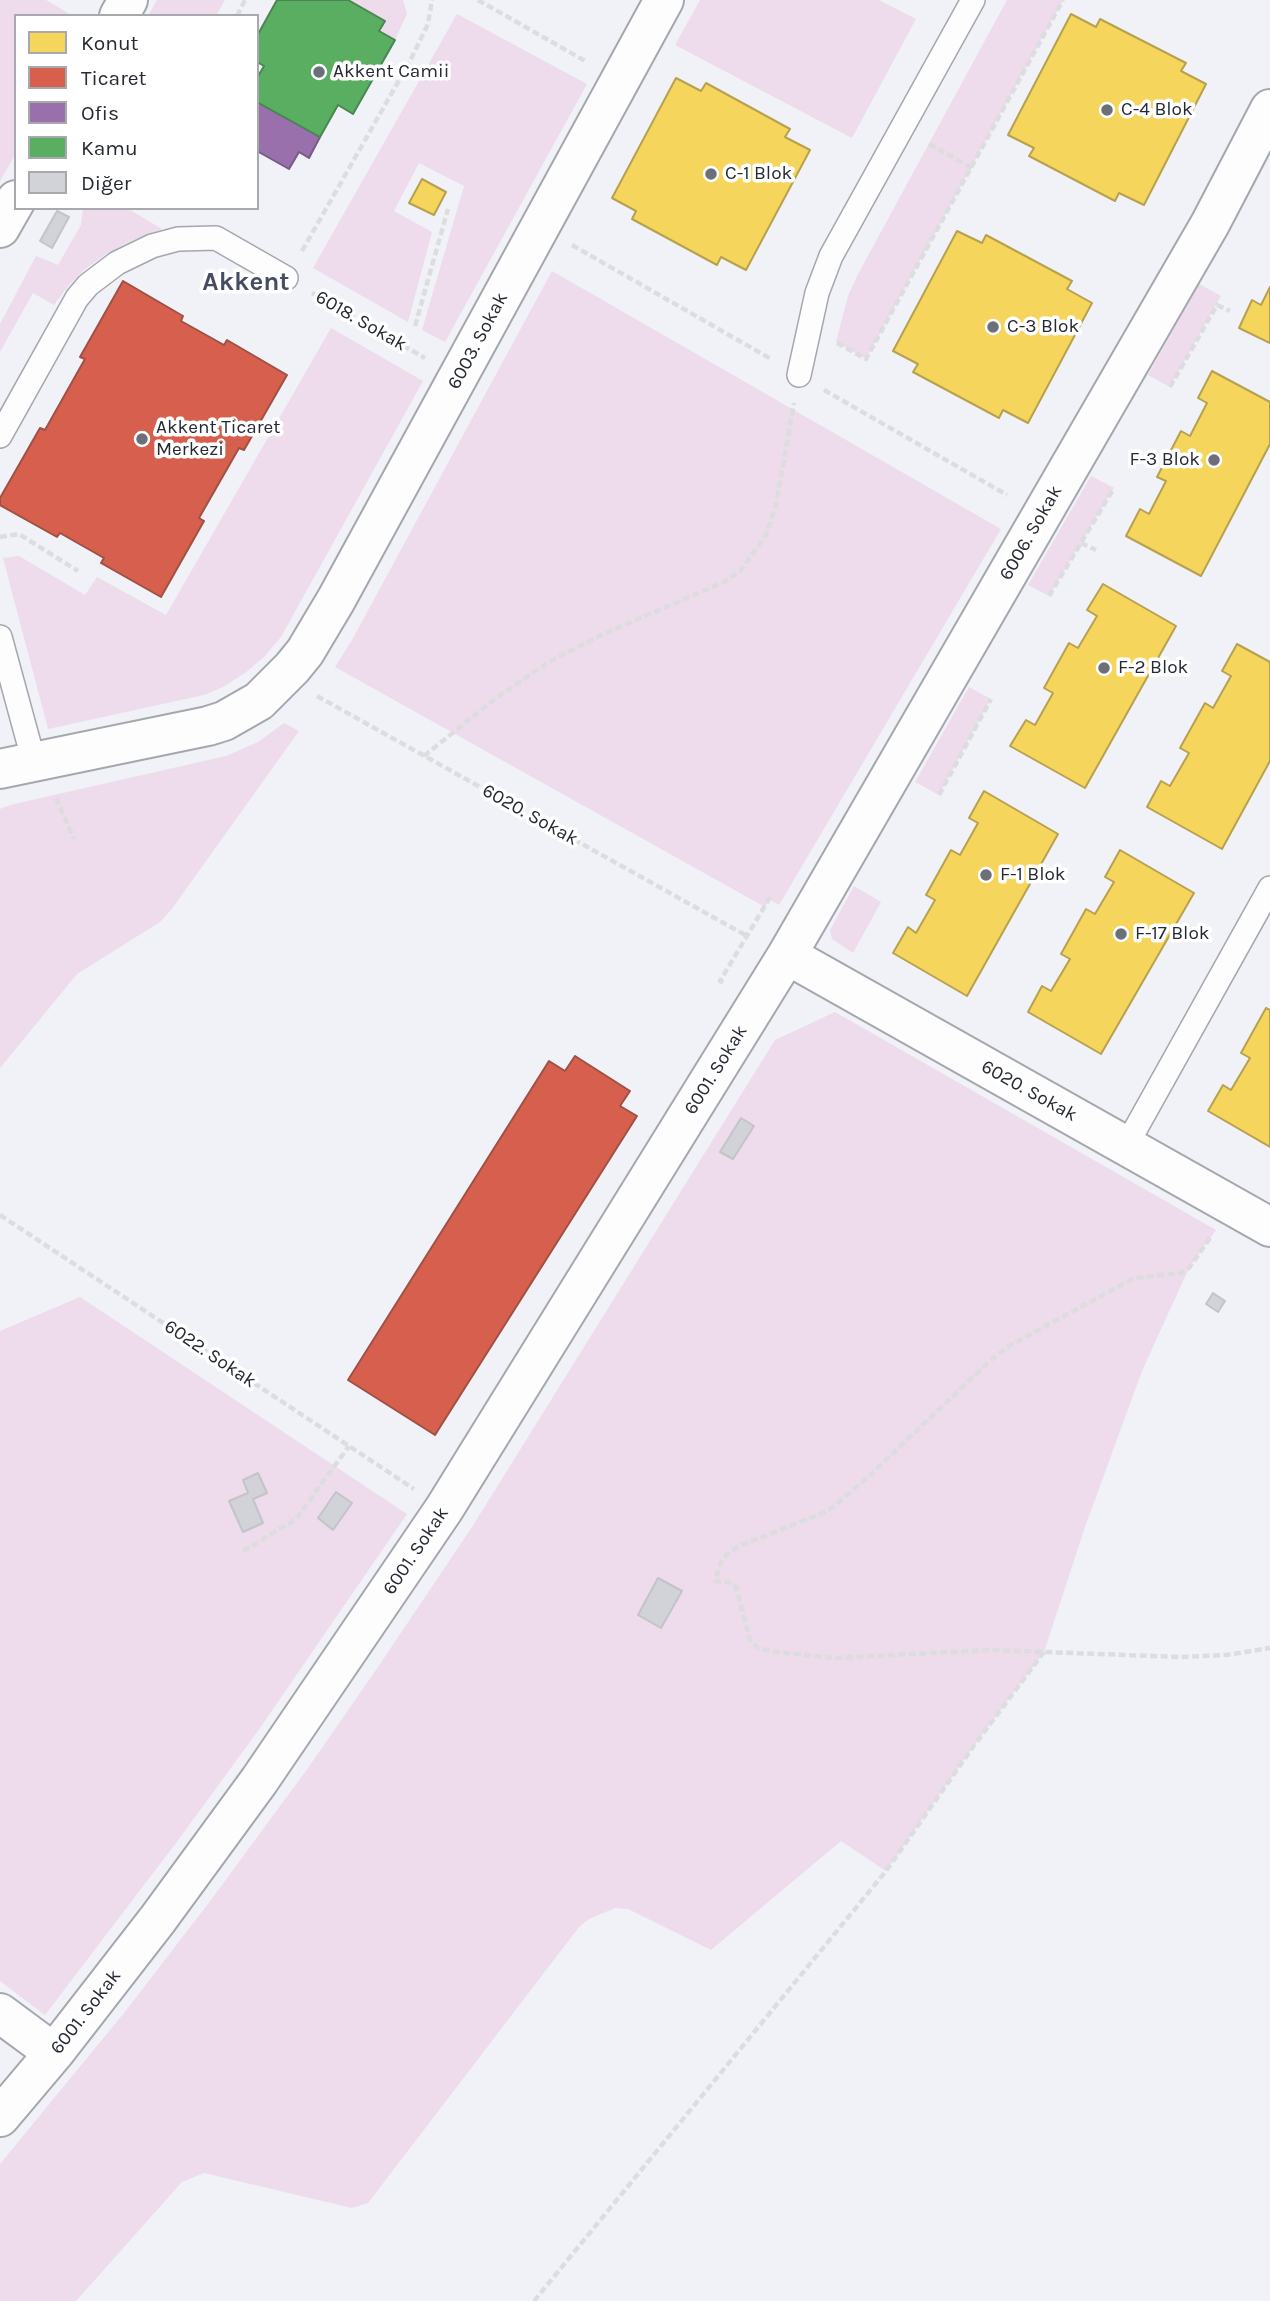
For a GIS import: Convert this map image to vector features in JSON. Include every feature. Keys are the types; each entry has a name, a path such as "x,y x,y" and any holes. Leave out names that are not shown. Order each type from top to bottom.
{"street":[{"name":"6003. Sokak","path":"298,686 305,652 337,600 664,0"},
{"name":"6006. Sokak","path":"787,955 1204,234 1270,109"},
{"path":"0,228 14,204"},
{"path":"17,765 224,721 260,701 298,686"},
{"name":"6020. Sokak","path":"787,955 1270,1227"},
{"name":"6001. Sokak","path":"0,2117 54,2053 158,1919 259,1781 444,1509 787,955"},
{"path":"0,2013 54,2053"}],"lane":[{"path":"799,375 817,293 831,256 973,0"},
{"path":"0,436 77,298 88,285 117,263 152,246 178,239 216,238 286,278"},
{"path":"0,637 17,765"},
{"path":"1126,1146 1270,888"}],"path":[{"path":"286,278 410,61 428,24 432,0"},
{"path":"478,0 597,68"},
{"path":"836,342 866,359 1063,0"},
{"path":"929,144 972,168"},
{"path":"415,326 448,209"},
{"name":"6018. Sokak","path":"286,278 433,363"},
{"path":"1170,387 1217,305 1230,311"},
{"path":"424,756 496,698 549,662 599,636 724,582 741,570 766,535 776,505 799,375"},
{"path":"1049,596 1114,488"},
{"path":"0,537 19,534 78,571"},
{"path":"1081,543 1096,550"},
{"name":"6020. Sokak","path":"298,686 747,936"},
{"path":"939,795 991,699"},
{"path":"55,794 74,839"},
{"path":"730,987 720,981 769,899 779,905"},
{"name":"6022. Sokak","path":"0,1215 420,1493"},
{"path":"1216,1230 1189,1268 1181,1273 1134,1278 1009,1346 834,1506 823,1513 739,1546 721,1562 715,1581 729,1582 736,1587 750,1640 758,1648 777,1652 835,1657 990,1650 1180,1657 1226,1655 1270,1648"},
{"path":"243,1551 296,1520 349,1446"},
{"path":"534,2301 886,1871 972,1747 1044,1652"}],"shaded area":[{"path":"0,0 46,0 70,14 14,14 14,156 0,181"},
{"path":"157,0 225,0 217,14 149,14"},
{"path":"348,0 403,0 407,14 395,40 379,31 384,20"},
{"path":"700,0 879,0 916,19 852,138 675,45"},
{"path":"1007,0 1063,0 866,359 836,342 848,296"},
{"path":"457,14 587,84 445,342 422,330 464,186 419,163 394,211 432,232 408,322 313,268"},
{"path":"83,210 130,210 162,229 128,242 85,269 54,305 33,293 0,352 0,324 36,256 58,265 81,225"},
{"path":"552,271 1001,529 779,905 769,899 765,907 335,667"},
{"path":"1199,284 1221,296 1170,387 1148,375"},
{"path":"331,328 423,381 281,637 264,657 245,673 204,695 48,729 3,558 19,556 85,595 97,577 166,615"},
{"path":"1091,476 1114,488 1049,596 1028,585"},
{"path":"969,687 991,699 939,795 915,782"},
{"path":"284,723 299,731 171,910 160,922 77,974 0,1068 0,809 226,756 258,742"},
{"path":"854,886 881,902 853,953 832,939 830,930"},
{"path":"835,1012 1216,1230 1189,1268 1142,1371 1085,1527 1044,1652 886,1871 841,1841 711,1950 628,1909 615,1908 589,1919 579,1927 368,2203 352,2208 204,2173 182,2182 76,2301 0,2301 0,2164 124,2013 211,1900 378,1667 472,1527 775,1040","holes":["740,1118 753,1126 733,1159 721,1152","658,1579 682,1591 661,1628 638,1615"]},
{"path":"80,1297 407,1514 260,1728 45,2015 0,1981 0,1331","holes":["258,1474 266,1493 253,1499 263,1522 243,1532 230,1501 248,1493 243,1480","336,1492 352,1504 333,1529 318,1518"]}],"building: Konut":[{"name":"C-4 Blok","path":"1071,14 1096,27 1100,19 1186,63 1181,71 1206,84 1144,205 1119,193 1115,201 1029,156 1034,148 1008,135"},
{"name":"C-1 Blok","path":"676,78 701,91 706,83 790,129 785,137 810,150 746,270 721,257 717,265 632,219 636,211 612,198"},
{"path":"422,179 446,192 434,215 409,203"},
{"name":"C-3 Blok","path":"957,231 982,243 986,235 1072,281 1067,289 1092,303 1028,423 1003,410 999,418 913,372 918,364 893,351"},
{"path":"1270,287 1270,343 1239,328 1252,300 1261,305"},
{"name":"F-3 Blok","path":"1212,371 1270,402 1270,444 1201,576 1126,536 1140,509 1149,514 1166,481 1157,477 1181,431 1190,436 1207,403 1198,398"},
{"name":"F-2 Blok","path":"1103,584 1176,626 1085,788 1010,746 1026,720 1035,725 1053,693 1044,688 1069,643 1078,648 1097,616 1087,610"},
{"path":"1237,644 1270,662 1270,761 1222,849 1147,807 1161,781 1170,786 1189,753 1180,748 1205,703 1213,708 1231,676 1222,671"},
{"name":"F-1 Blok","path":"984,791 1058,834 967,996 893,953 908,927 916,933 935,900 926,895 951,850 960,855 978,823 969,818"},
{"name":"F-17 Blok","path":"1120,850 1194,893 1101,1054 1028,1012 1042,986 1051,991 1070,959 1061,954 1086,909 1095,914 1114,882 1105,877"},
{"path":"1266,1008 1270,1010 1270,1147 1208,1111 1223,1085 1231,1090 1250,1058 1241,1053"}],"building: Ticaret":[{"name":"Akkent Ticaret Merkezi","path":"123,281 183,316 181,321 224,345 227,340 287,375 244,450 239,448 199,518 204,521 161,597 101,563 104,558 60,533 57,537 0,505 0,498 40,428 45,430 85,359 80,357"},
{"path":"575,1056 630,1091 620,1106 637,1116 435,1435 348,1380 549,1061 565,1071"}],"building: Ofis":[{"path":"259,103 320,137 309,158 299,152 289,169 259,152"}],"building: Kamu":[{"name":"Akkent Camii","path":"277,0 348,0 385,21 379,31 395,40 353,114 338,105 320,137 259,103 259,75 264,66 259,63 259,32"}],"building: Diğer":[{"path":"57,211 69,217 52,248 40,241"},
{"path":"741,1118 754,1126 733,1159 720,1152"},
{"path":"1213,1293 1225,1301 1218,1312 1206,1304"},
{"path":"258,1473 267,1493 253,1499 263,1523 243,1532 229,1501 248,1493 243,1480"},
{"path":"336,1492 352,1503 333,1530 318,1518"},
{"path":"658,1578 682,1591 661,1628 638,1615"}],"place":[{"name":"Akkent Camii","path":"319,72"},
{"name":"C-4 Blok","path":"1107,110"},
{"name":"C-1 Blok","path":"711,174"},
{"name":"C-3 Blok","path":"993,327"},
{"name":"Akkent Ticaret Merkezi","path":"142,439"},
{"name":"F-3 Blok","path":"1214,460"},
{"name":"F-2 Blok","path":"1104,668"},
{"name":"F-1 Blok","path":"986,875"},
{"name":"F-17 Blok","path":"1121,934"}],"district":[{"name":"Akkent","path":"246,283"}]}
